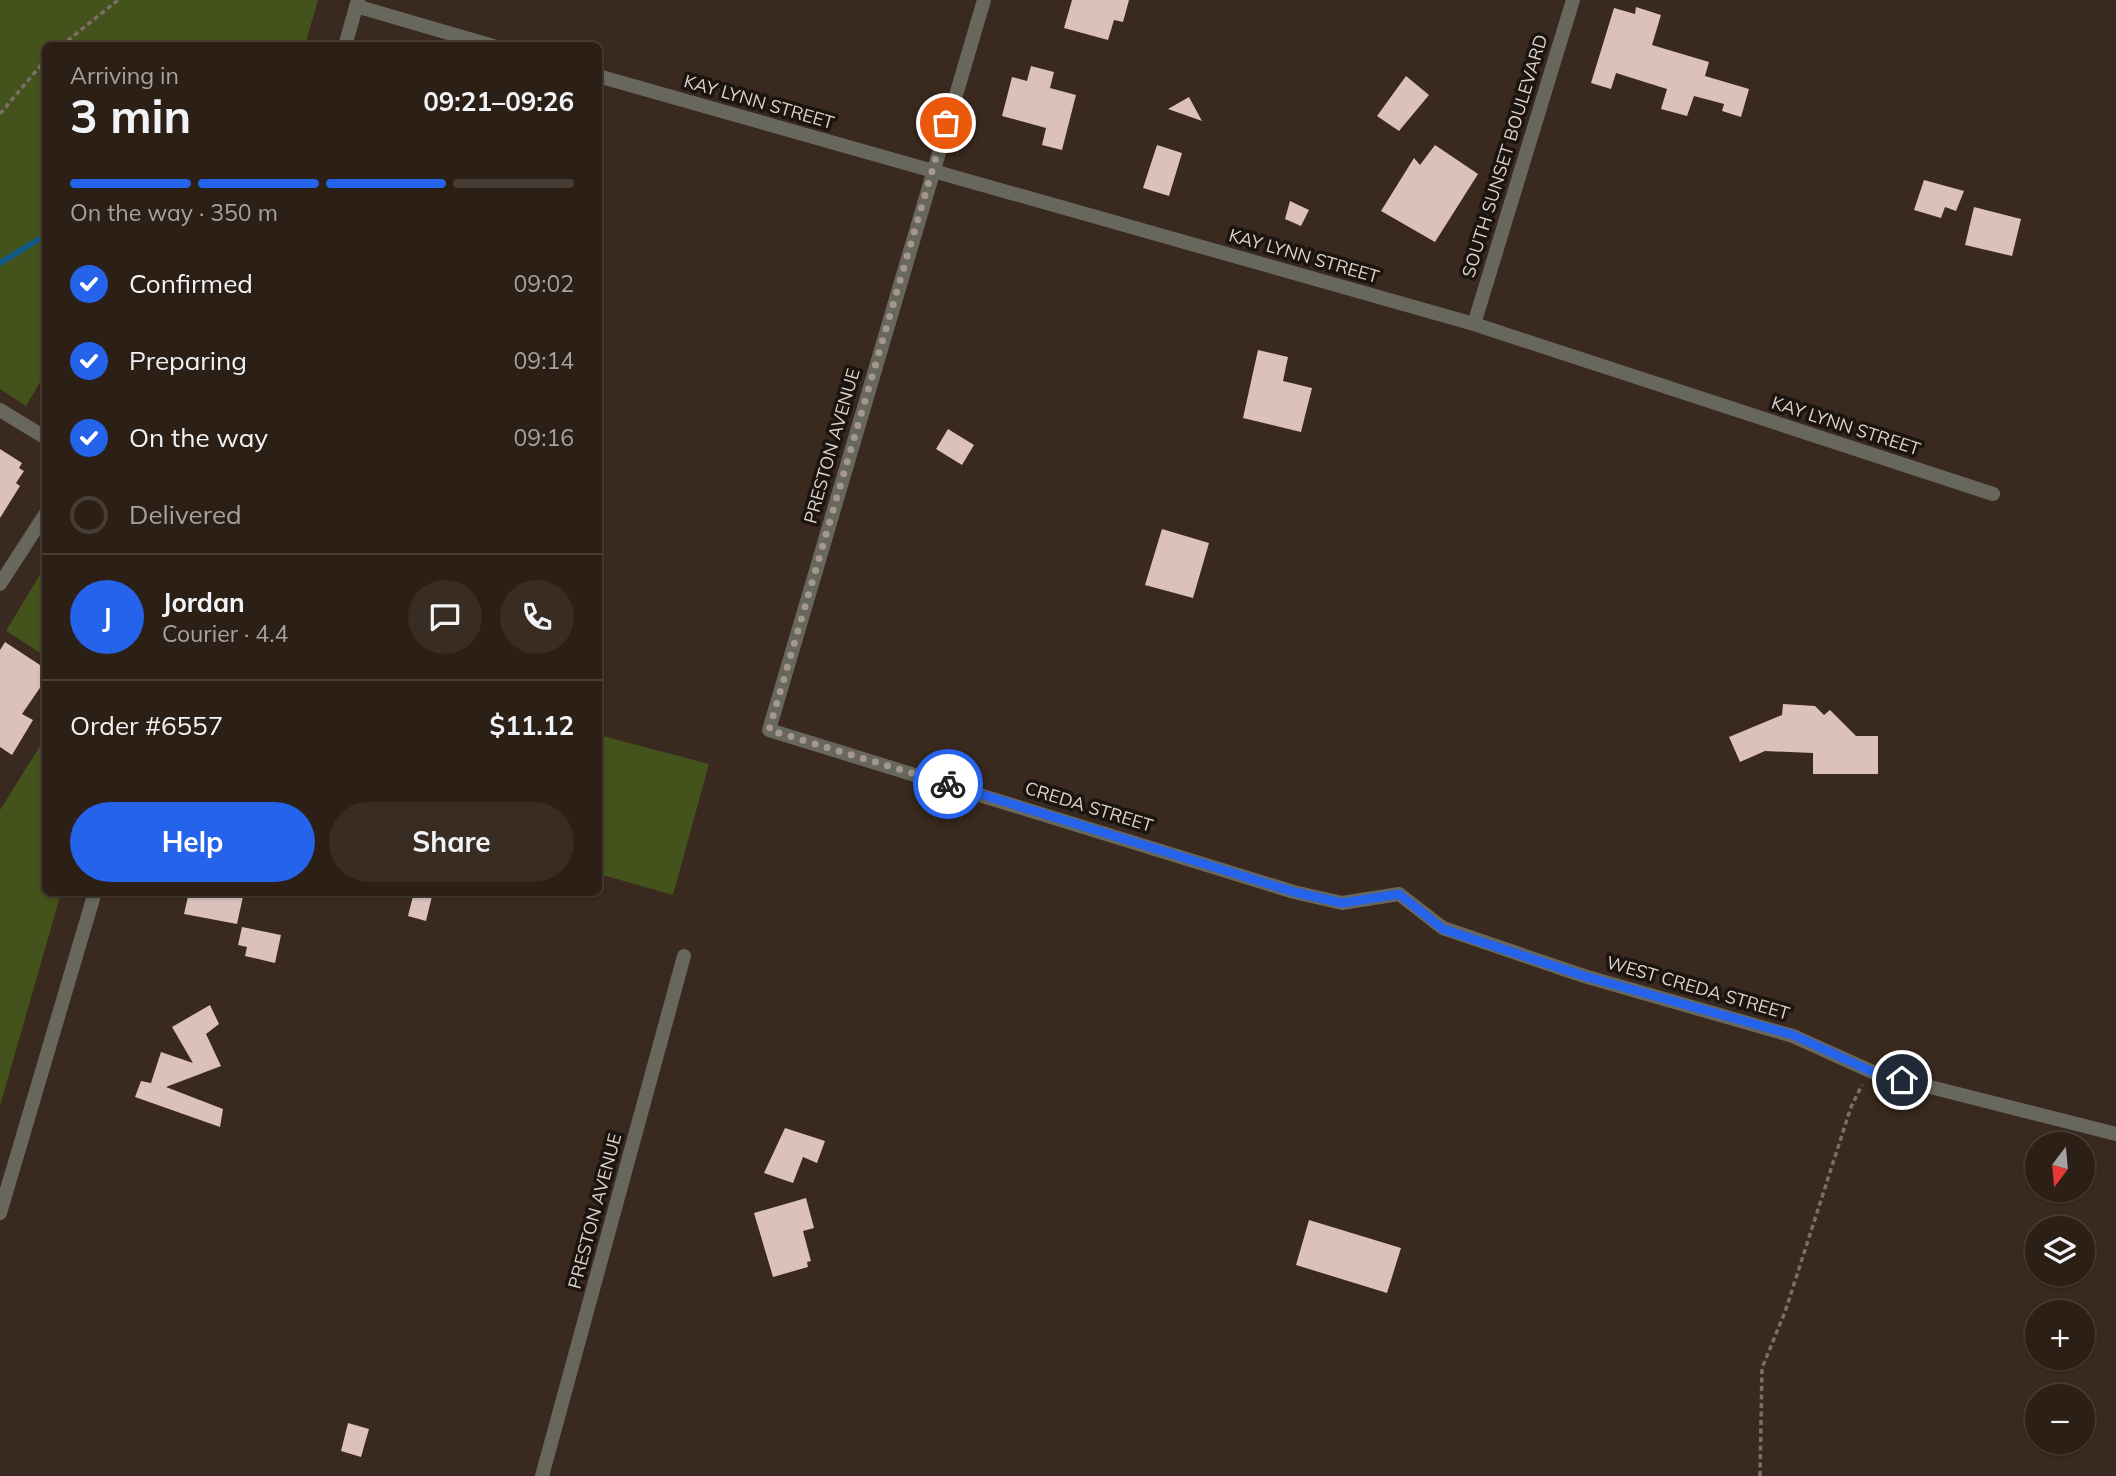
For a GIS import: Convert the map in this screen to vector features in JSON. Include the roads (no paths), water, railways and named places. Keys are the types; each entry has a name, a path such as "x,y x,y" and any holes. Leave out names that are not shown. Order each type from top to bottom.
{"street":[{"name":"PRESTON AVENUE","path":"769,730 931,172 984,0"},
{"name":"SOUTH SUNSET BOULEVARD","path":"1474,324 1573,0"},
{"path":"346,42 357,3 481,42"},
{"name":"KAY LYNN STREET","path":"602,77 1474,324 1993,494"},
{"path":"0,410 42,436"},
{"path":"0,584 42,519"},
{"name":"CREDA STREET","path":"769,730 1294,892 1342,903 1399,894"},
{"name":"WEST CREDA STREET","path":"1399,894 1443,929 1584,976 1793,1035 1869,1070 2116,1133"},
{"path":"0,1213 94,896"},
{"name":"PRESTON AVENUE","path":"542,1476 684,956"}],"waterway":[{"path":"0,263 42,237"}]}
